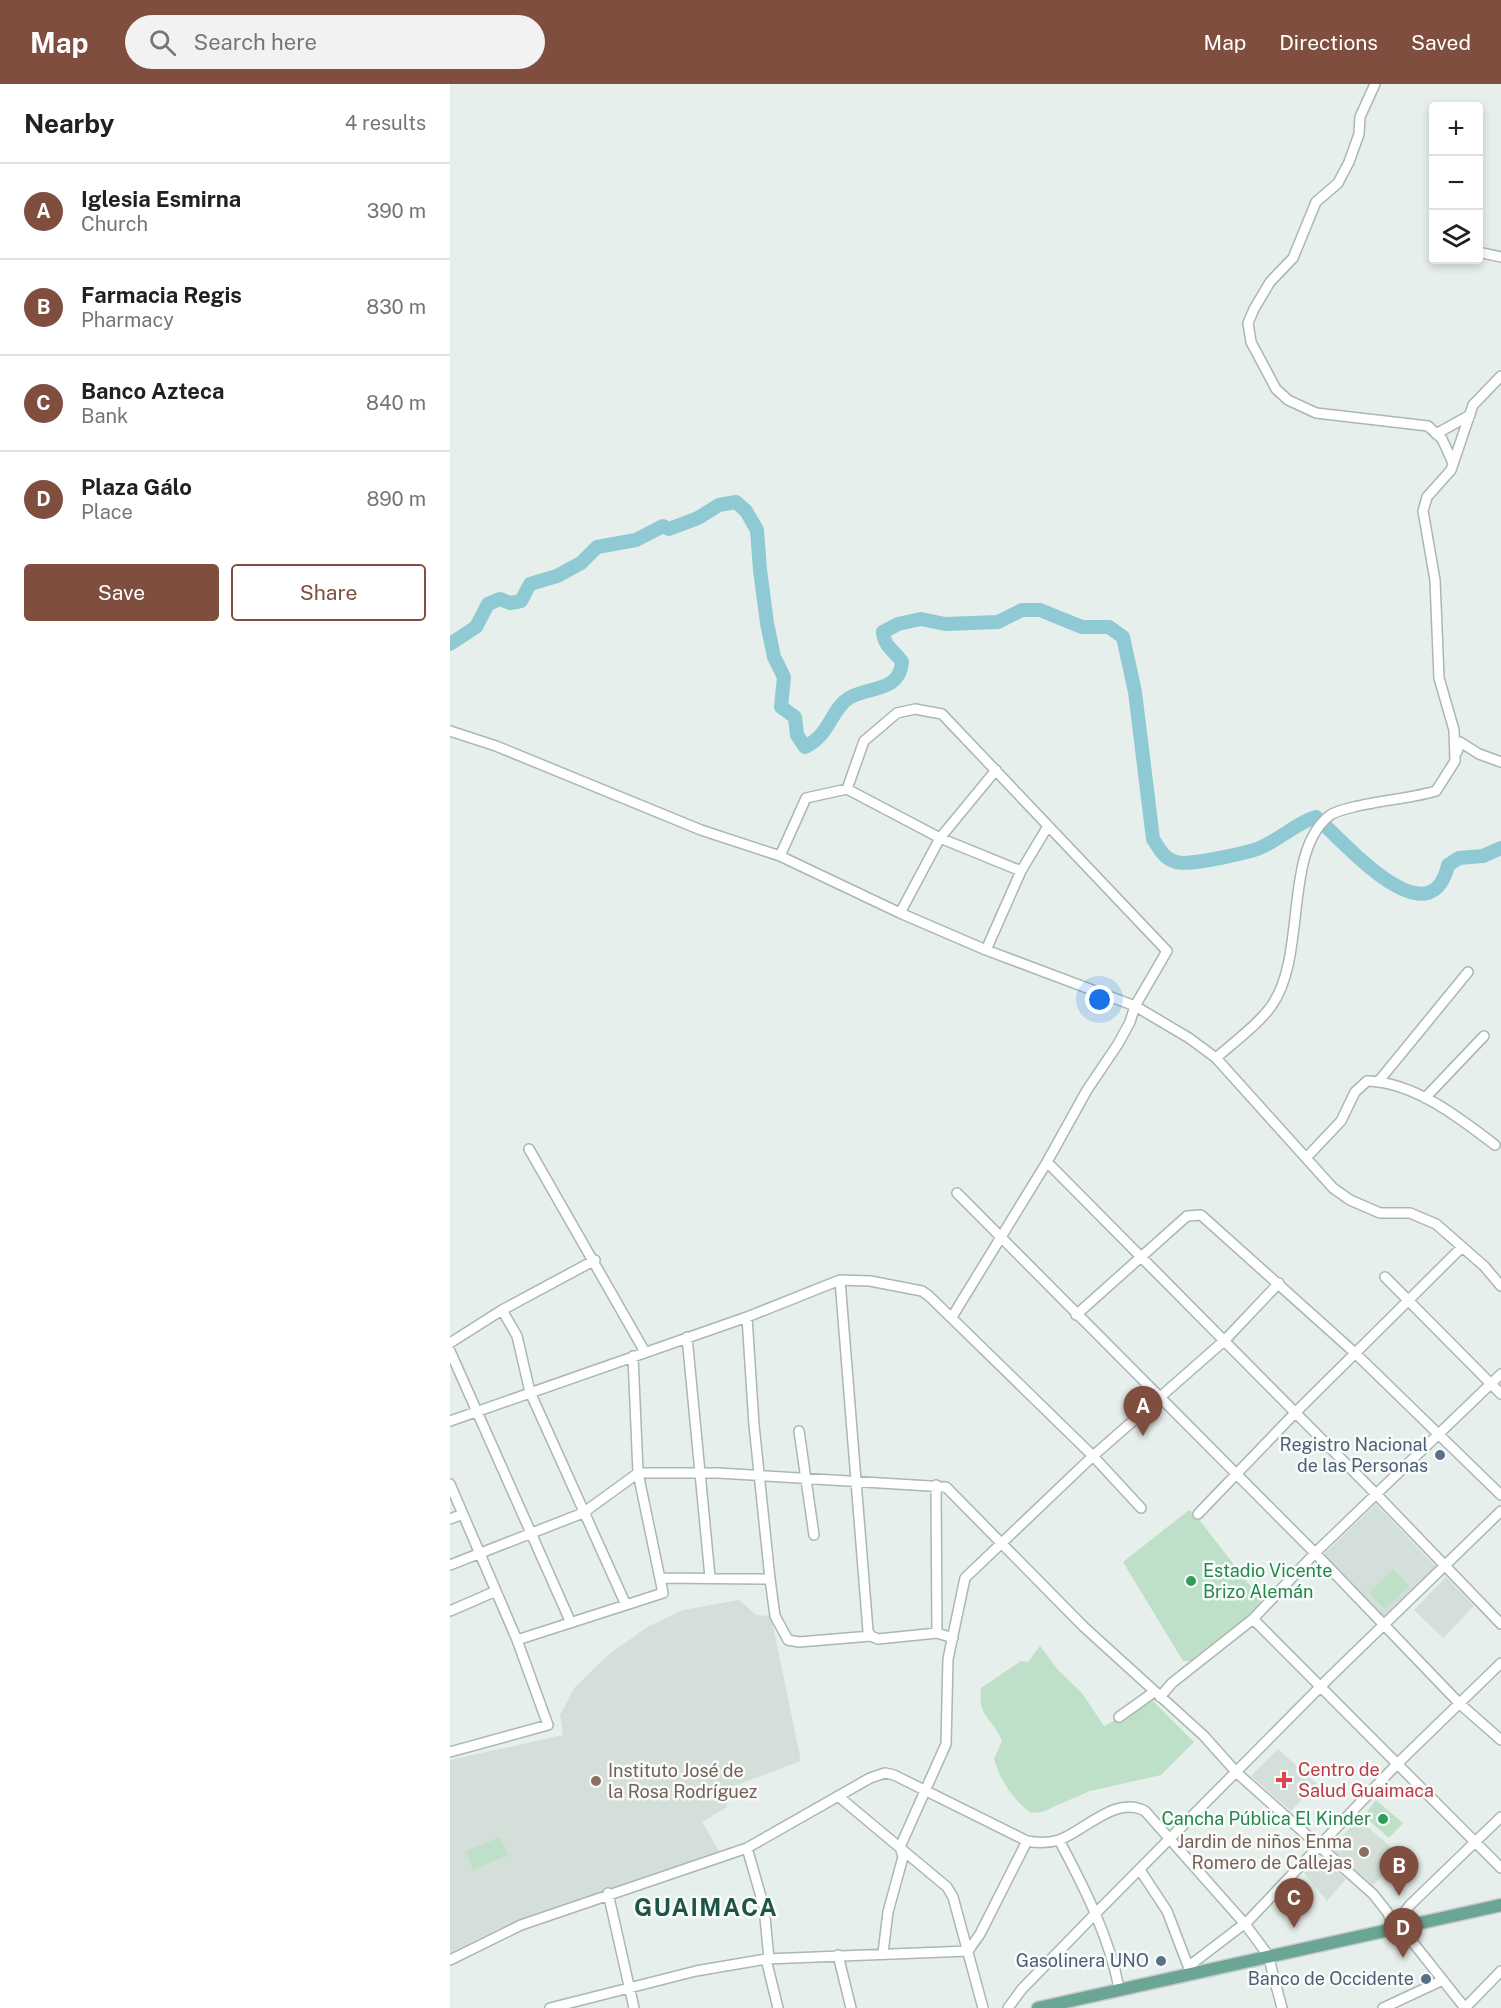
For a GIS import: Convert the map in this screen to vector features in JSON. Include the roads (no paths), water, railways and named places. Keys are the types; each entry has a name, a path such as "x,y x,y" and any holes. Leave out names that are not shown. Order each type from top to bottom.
{"main road":[{"path":"1038,2008 1069,2005 1119,1988 1190,1970 1501,1905"}],"street":[{"path":"1376,84 1360,117 1359,134 1349,162 1338,183 1316,202 1293,258 1270,282 1254,309 1248,323 1251,342 1276,389 1288,400 1316,413 1428,426 1442,439 1453,464"},
{"path":"1483,253 1501,257"},
{"path":"1455,761 1454,730 1439,678 1435,580 1423,510 1427,497 1451,470 1473,405 1501,376"},
{"path":"1436,434 1470,415"},
{"path":"847,789 864,741 897,713 915,709 942,714 1167,951 1135,1006 1130,1022 1118,1044 1087,1090 1047,1162 952,1317"},
{"path":"450,731 496,746 701,830 780,856 900,913 986,950 1135,1006 1189,1038 1216,1058 1319,1175 1350,1200 1380,1213 1410,1213 1436,1224 1484,1266 1501,1286"},
{"path":"1216,1058 1272,1005 1290,964 1300,873 1316,830 1331,814 1436,791 1455,761 1461,742 1479,754 1501,762"},
{"path":"900,913 940,838 996,770"},
{"path":"780,856 806,798 847,789 940,838 1021,872"},
{"path":"986,950 1021,872 1048,826"},
{"path":"1378,1082 1468,972"},
{"path":"1425,1098 1484,1036"},
{"path":"1306,1158 1341,1121 1360,1086 1367,1082 1378,1082 1425,1098 1455,1114 1495,1145"},
{"path":"529,1149 595,1260 645,1352"},
{"path":"1047,1162 1225,1340 1501,1624"},
{"path":"957,1193 1076,1315 1316,1553 1460,1704 1501,1740"},
{"path":"1076,1315 1187,1216 1198,1214 1207,1218 1355,1353 1501,1495"},
{"path":"1198,1514 1295,1413 1461,1248"},
{"path":"450,1342 502,1310 595,1260"},
{"path":"1385,1277 1501,1394"},
{"path":"840,1280 868,1631 871,1636"},
{"path":"450,1421 747,1317 840,1280 870,1281 922,1291 952,1317 1093,1456 1141,1508"},
{"path":"883,1953 888,1912 903,1857 901,1849 946,1744 948,1659 965,1578 1000,1541 1158,1396 1225,1340 1279,1283"},
{"path":"502,1310 517,1336 530,1392 626,1605"},
{"path":"747,1317 770,1579 776,1616 788,1640 799,1642 871,1636 878,1639 937,1633 954,1638"},
{"path":"687,1337 710,1577"},
{"path":"450,1351 571,1623"},
{"path":"517,1640 662,1594 638,1473 633,1356"},
{"path":"1119,1717 1157,1695 1253,1619 1316,1553 1501,1374"},
{"path":"800,1431 814,1535"},
{"path":"450,1566 583,1513 638,1473 700,1473 936,1485 952,1490 1084,1627 1203,1736 1238,1773 1373,1894 1388,1913 1393,1927 1407,1935 1465,2008 1501,1971"},
{"path":"450,1484 517,1640 548,1725 452,1752 450,1741"},
{"path":"936,1485 937,1633"},
{"path":"1008,2008 1022,1989 1171,1838 1501,1511"},
{"path":"450,1519 462,1514"},
{"path":"660,1578 770,1579"},
{"path":"450,1611 496,1591"},
{"path":"1253,1619 1501,1868"},
{"path":"1140,1870 1167,1911 1190,1970 1245,1924 1322,1846 1397,1764 1501,1663"},
{"path":"450,1960 520,1925 608,1893 747,1848 870,1778 885,1773 1027,1841 1040,1843 1059,1840 1109,1813 1128,1806 1145,1811 1245,1924 1268,1955 1282,2008"},
{"path":"838,1796 947,1887 953,1897 983,2008"},
{"path":"1393,1927 1410,1905 1501,1817"},
{"path":"1059,1840 1113,1959 1119,1988"},
{"path":"968,1951 980,1934 1027,1841"},
{"path":"747,1848 764,1907 767,1959 778,2008"},
{"path":"608,1893 634,2008"},
{"path":"550,2008 696,1971 767,1959 968,1951"},
{"path":"838,1955 851,2008"},
{"path":"1383,2008 1443,1980"}],"waterway":[{"path":"450,644 476,627 488,604 500,599 510,603 521,601 530,584 557,576 581,563 597,547 636,540 663,526 669,529 698,518 719,505 736,502 746,511 757,530 767,623 774,657 784,677 781,707 795,717 797,735 805,747 814,742 826,729 838,708 849,698 882,687 896,679 902,662 888,645 883,632 898,624 921,619 945,624 998,622 1022,610 1040,610 1082,627 1109,627 1123,637 1135,692 1153,839 1162,853 1172,861 1183,863 1203,861 1254,850 1316,817 1364,863 1385,879 1405,890 1423,894 1438,886 1448,865 1459,858 1483,856 1501,848"}],"place":[{"name":"Iglesia Esmirna","path":"1143,1436"},
{"name":"Registro Nacional de las Personas","path":"1440,1455"},
{"name":"Estadio Vicente Brizo Alemán","path":"1191,1581"},
{"name":"Centro de Salud Guaimaca","path":"1284,1780"},
{"name":"Instituto José de la Rosa Rodríguez","path":"596,1781"},
{"name":"Cancha Pública El Kinder","path":"1383,1819"},
{"name":"Jardin de niños Enma Romero de Callejas","path":"1364,1852"},
{"name":"Farmacia Regis","path":"1399,1896"},
{"name":"Banco Azteca","path":"1294,1928"},
{"name":"Plaza Gálo","path":"1403,1958"},
{"name":"Gasolinera UNO","path":"1161,1961"},
{"name":"Banco de Occidente","path":"1426,1979"}],"district":[{"name":"GUAIMACA","path":"706,1908"}]}
